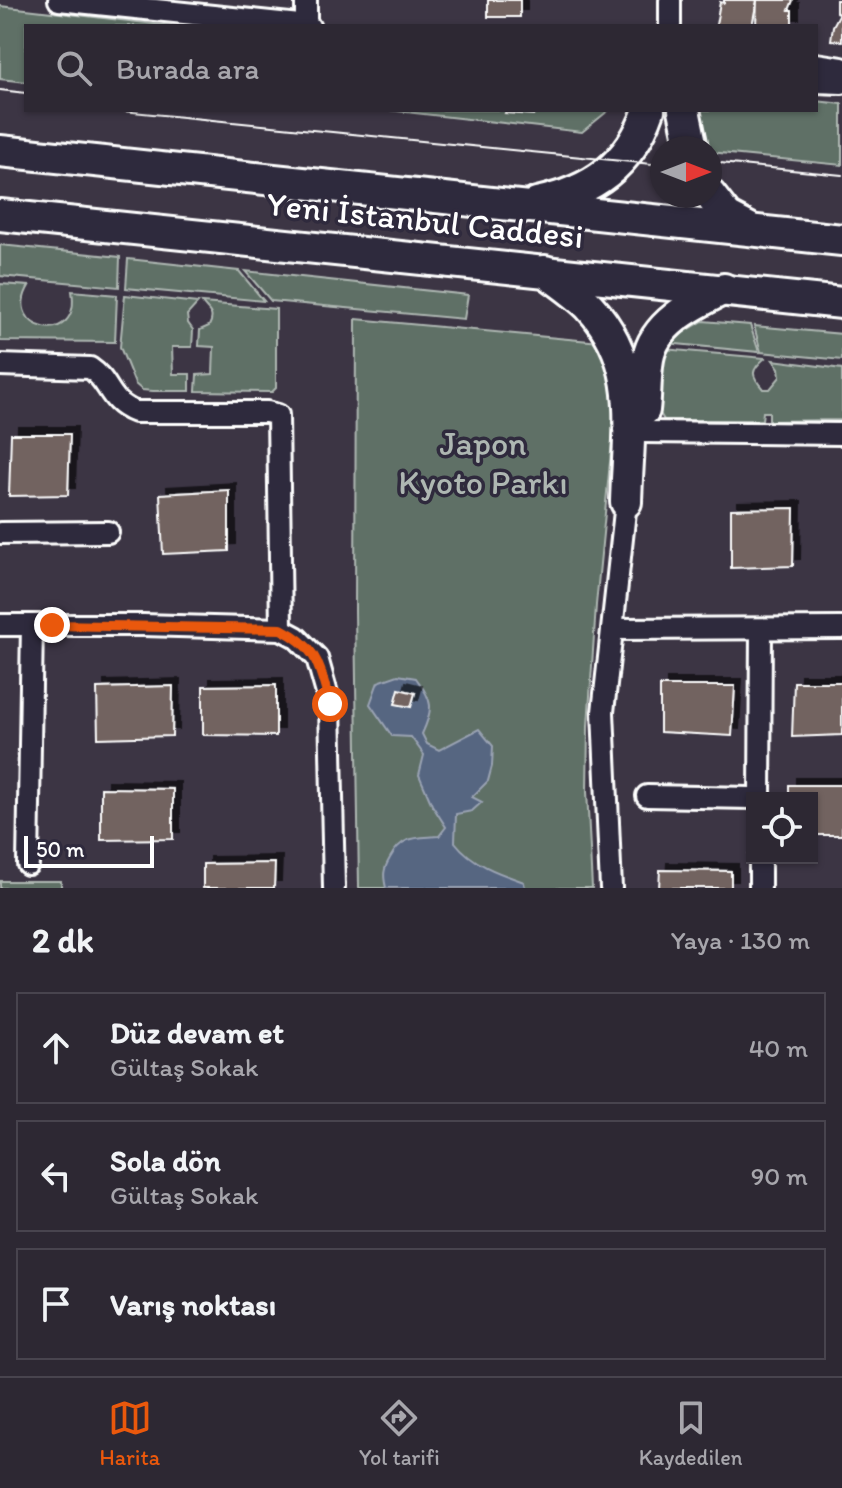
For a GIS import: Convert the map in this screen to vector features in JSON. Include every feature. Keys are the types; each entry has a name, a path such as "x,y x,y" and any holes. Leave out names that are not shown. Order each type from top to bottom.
{"highway":[{"path":"522,206 570,193 609,172 634,145 648,112"},
{"path":"684,112 689,136"},
{"name":"Yeni İstanbul Caddesi","path":"0,151 842,240"},
{"path":"720,208 737,224 757,231"},
{"name":"Yeni İstanbul Caddesi","path":"0,215 842,303"},
{"path":"545,271 591,309 621,353 627,378 626,502"},
{"path":"626,502 642,432 648,358 654,340 670,322 724,289"}],"street":[{"path":"59,0 288,24"},
{"path":"306,0 307,24"},
{"path":"670,0 670,24"},
{"path":"818,64 842,68"},
{"path":"818,82 842,83"},
{"path":"0,365 90,368 100,374 120,406 135,412 267,412 278,415 281,629"},
{"path":"642,432 842,434"},
{"path":"611,888 603,712 626,502"},
{"path":"0,533 108,532"},
{"path":"0,625 281,629 296,637 317,658 330,704 334,888"},
{"path":"28,864 32,625"},
{"path":"614,629 842,628"},
{"path":"760,792 761,629"},
{"path":"647,796 746,798"},
{"path":"760,864 760,888"}],"green space":[{"path":"0,6 155,24 24,24 24,82 0,79"},
{"path":"818,101 842,104 842,165 722,153 722,136 696,136 689,112 818,112"},
{"path":"406,112 607,112 582,132"},
{"path":"0,245 120,257 119,287 0,276"},
{"path":"128,259 239,271 264,301 126,288"},
{"path":"245,271 468,295 464,319 271,301"},
{"path":"0,284 29,286 24,302 26,314 33,323 44,327 56,327 66,321 72,309 72,291 117,295 115,342 0,341"},
{"path":"125,295 198,303 187,315 193,330 192,347 172,347 173,374 190,374 190,391 142,390 135,384 120,347"},
{"path":"202,303 276,309 276,388 272,392 196,391 197,375 213,374 214,347 199,346 200,330 209,326 212,318"},
{"name":"Japon Kyoto Parkı","path":"356,319 600,342 613,374 613,431 588,726 587,791 592,888 359,888 355,611"},
{"path":"703,321 750,325 759,352 666,343"},
{"path":"754,326 842,334 842,360 761,352"},
{"path":"663,349 765,358 754,373 763,389 770,389 780,377 779,368 773,360 842,369 842,420 769,421 769,412 763,412 762,420 664,420 659,412"},
{"path":"0,881 61,881 61,888 0,888"}],"water":[{"path":"398,675 416,678 429,699 429,718 422,734 427,744 439,750 479,729 493,746 488,781 472,797 482,802 472,811 456,814 455,842 477,862 524,882 525,888 386,888 385,869 399,845 410,839 439,836 446,827 419,775 424,755 411,737 392,736 370,704 378,682"}],"building":[{"path":"488,0 520,0 520,17 488,17"},
{"path":"724,0 757,0 752,24 716,24 720,2 724,3"},
{"path":"757,0 793,0 789,10 792,10 792,24 756,24"},
{"path":"836,0 842,0 842,41 831,40 833,26 840,13 836,12"},
{"path":"505,112 535,112 534,115"},
{"path":"11,434 70,434 68,495 9,496"},
{"path":"229,490 229,551 163,554 160,494"},
{"path":"794,508 793,566 731,568 731,509"},
{"path":"794,682 842,682 842,735 792,737"},
{"path":"276,685 276,736 203,735 203,686"},
{"path":"173,686 172,736 98,738 97,688"},
{"path":"660,686 735,686 732,736 660,732"},
{"path":"399,689 415,693 411,707 395,704"},
{"path":"789,785 842,785 842,835 818,835 818,792 789,792"},
{"path":"101,788 173,789 173,839 101,840"},
{"path":"275,863 274,888 203,888 203,864"},
{"path":"660,870 731,871 731,888 659,888"}],"tram line":[{"path":"0,90 24,93"},
{"path":"133,112 650,164"},
{"path":"722,163 842,175"}],"route":[{"path":"52,625 281,629 296,637 317,658 330,704"}]}
